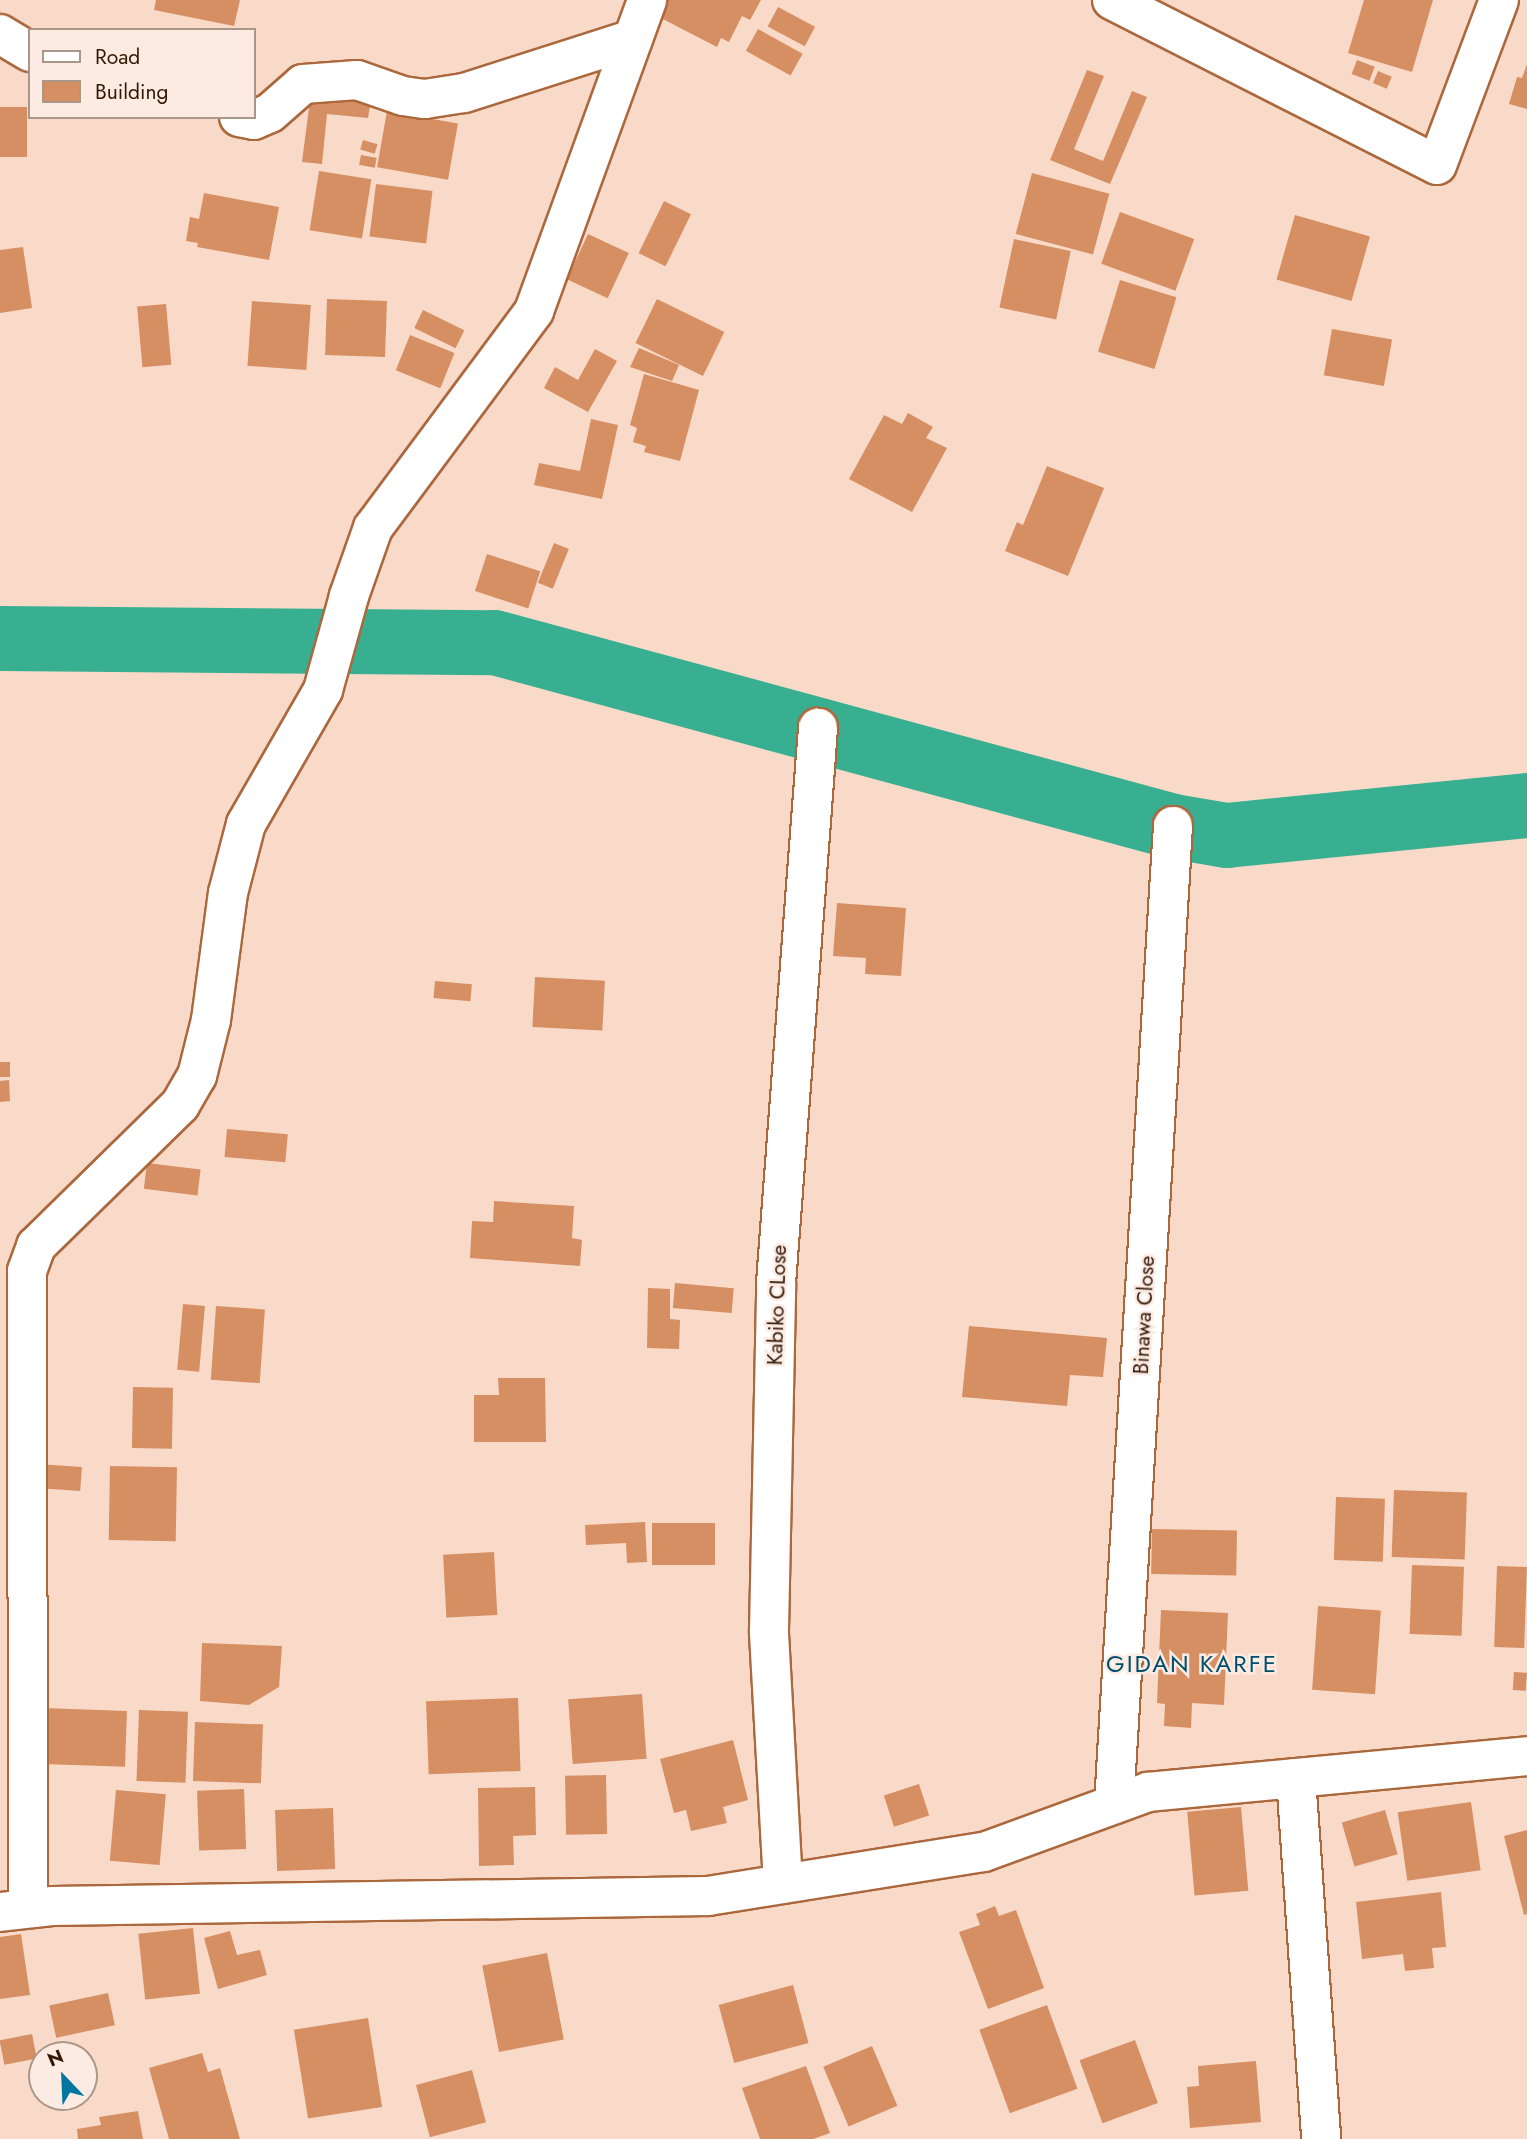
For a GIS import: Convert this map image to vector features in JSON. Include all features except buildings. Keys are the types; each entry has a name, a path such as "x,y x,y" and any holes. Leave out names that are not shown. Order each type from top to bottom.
{"street":[{"path":"647,0 534,311 373,528 349,596 323,690 246,824 228,893 211,1020 197,1076 180,1105 36,1246 27,1271 14,1910 708,1896 984,1852 1148,1792 1527,1756"},
{"path":"1112,0 1437,165 1499,0"},
{"path":"0,34 28,51"},
{"path":"249,119 254,120 270,113 303,84 357,80 403,96 425,99 464,93 633,39"},
{"name":"Kabiko CLose","path":"783,1884 768,1630 776,1283 818,728"},
{"name":"Binawa Close","path":"1114,1804 1173,826"},
{"path":"1296,1778 1321,2139"}],"waterway":[{"path":"0,638 494,642 1173,826 1226,835 1527,805"}],"district":[{"name":"GIDAN KARFE","path":"1192,1664"}]}
